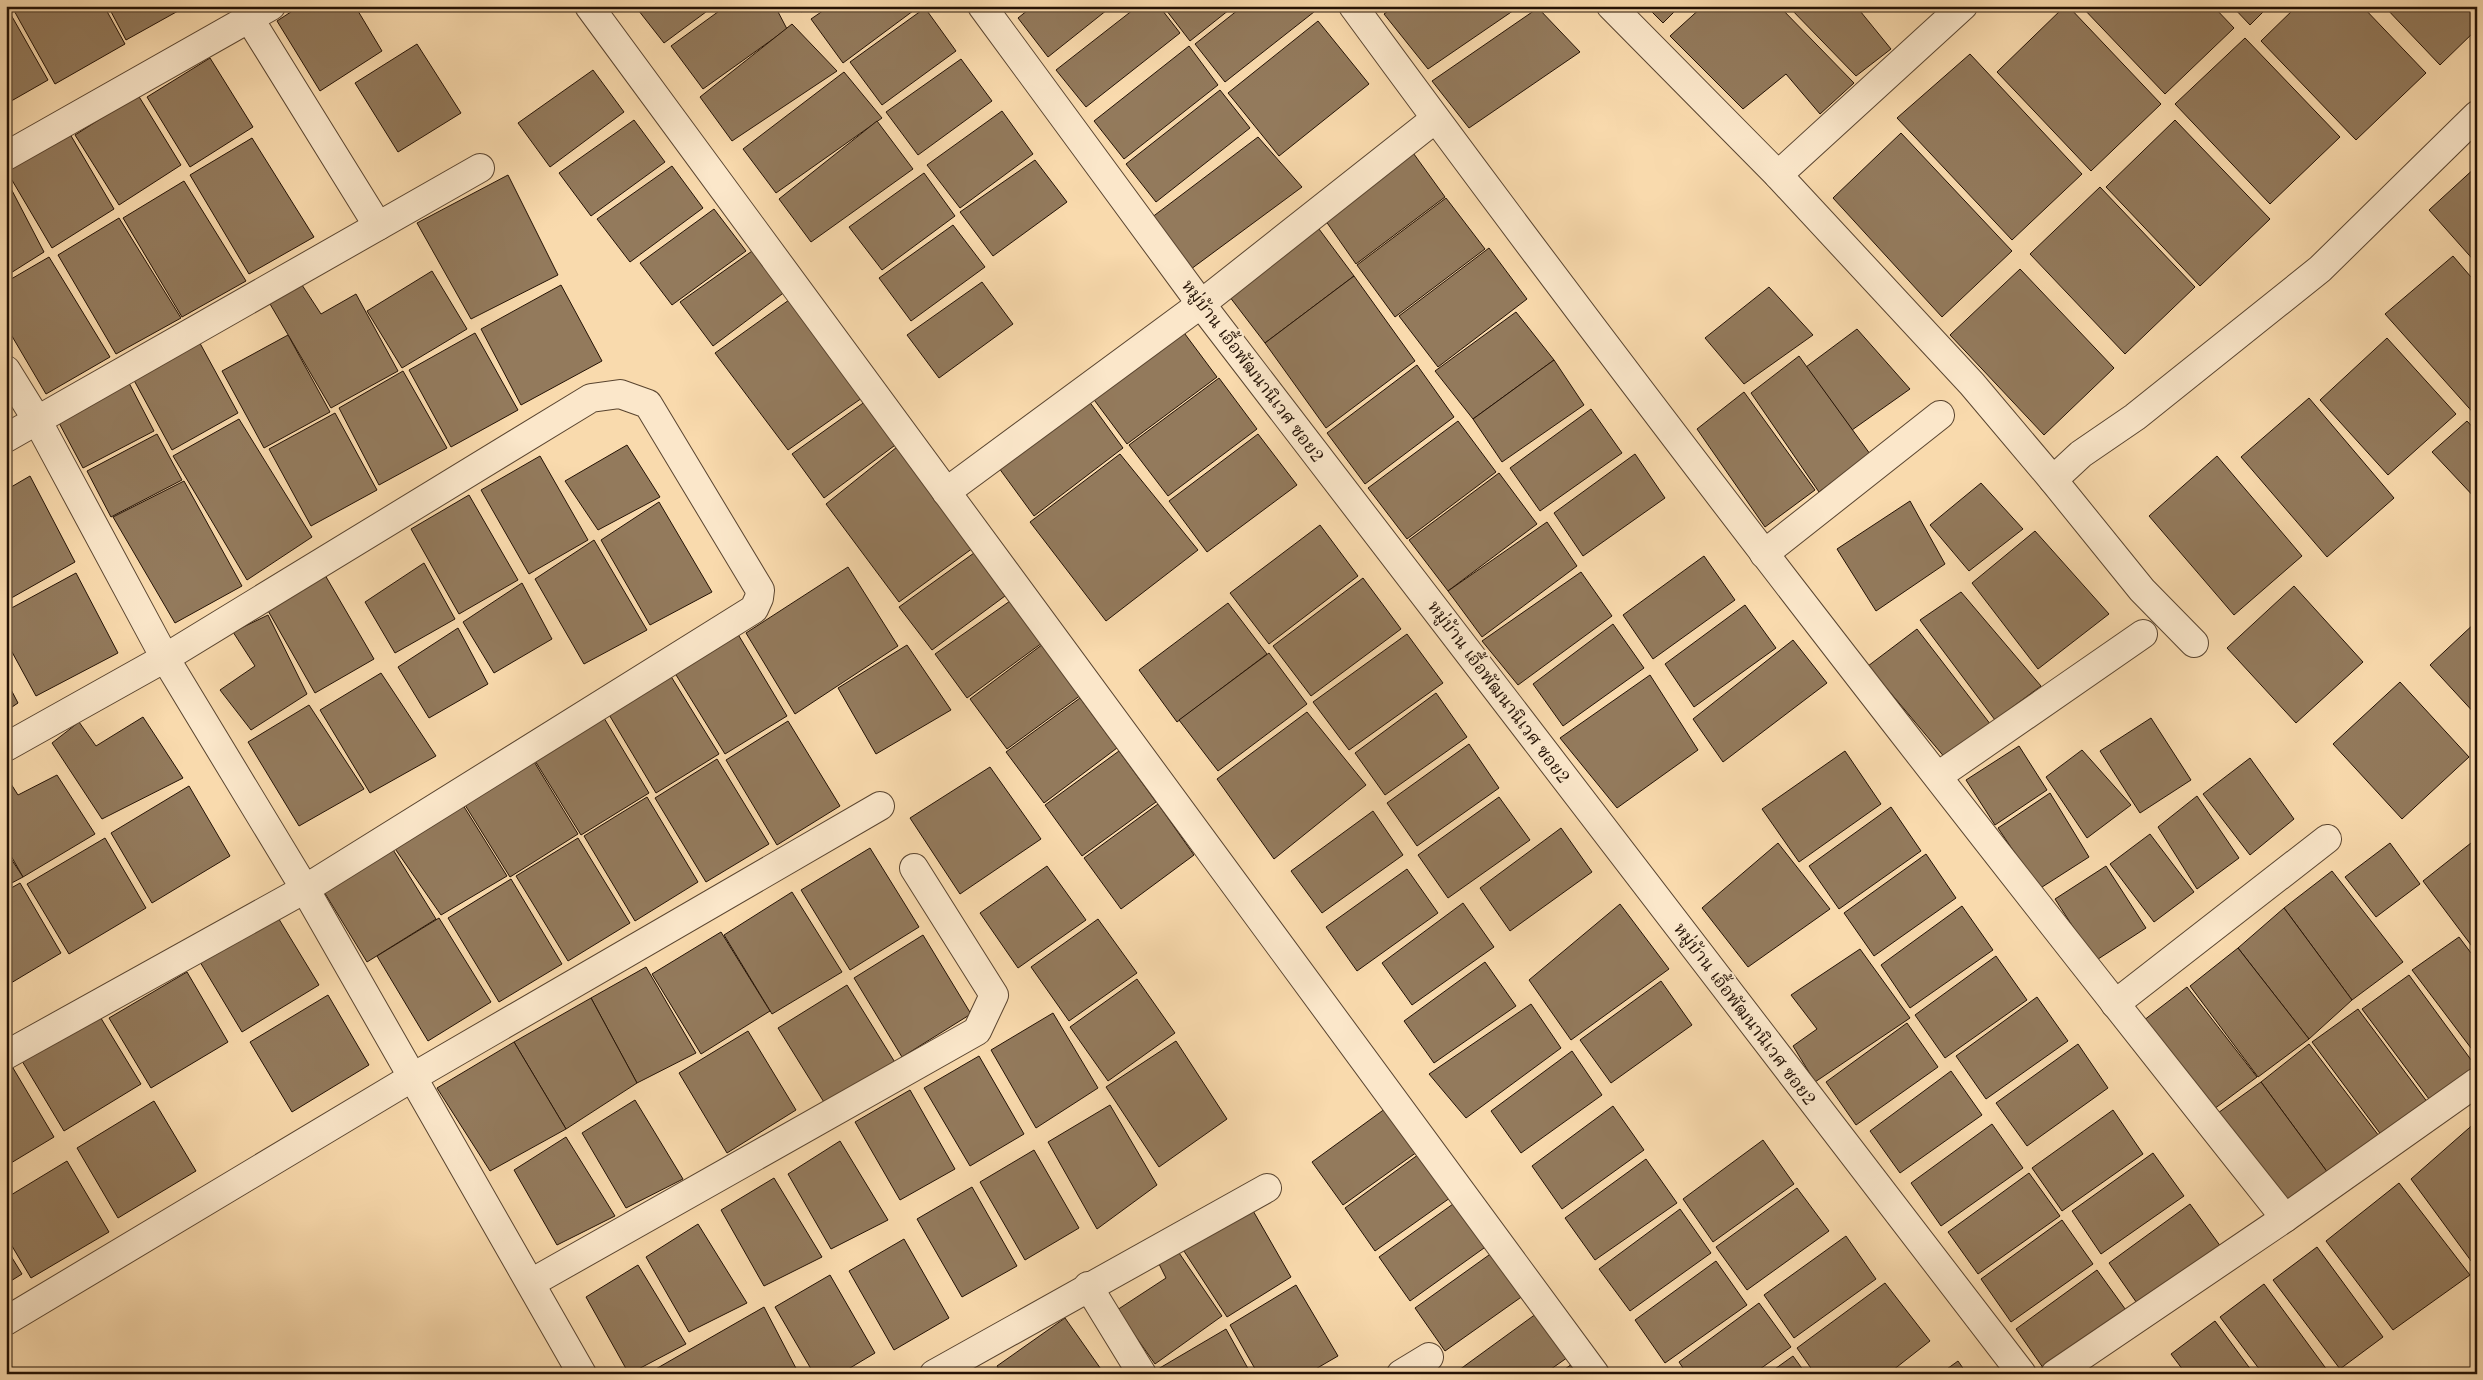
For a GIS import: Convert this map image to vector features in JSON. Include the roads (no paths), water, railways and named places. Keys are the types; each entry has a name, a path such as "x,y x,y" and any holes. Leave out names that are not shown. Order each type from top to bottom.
{"street":[{"path":"589,6 1595,1374"},
{"name":"หมู่บ้าน เอื้อพัฒนานิเวศ ซอย2","path":"982,6 1201,304 2022,1374"},
{"path":"1353,6 1435,118 1764,554 2115,1004 2285,1218"},
{"path":"1611,6 1778,176 1972,384 2142,590 2194,643"},
{"path":"1778,176 1963,6"},
{"path":"6,156 260,12 378,226"},
{"path":"2053,480 2081,454 2135,417 2320,269 2477,115"},
{"path":"946,492 1201,304 1435,118"},
{"path":"6,438 480,168"},
{"path":"6,370 37,420 165,658 305,888 582,1374"},
{"path":"6,747 165,658 591,398 620,394 648,404 760,590 754,609 305,888 6,1055"},
{"path":"1764,554 1940,415"},
{"path":"1938,776 2143,634"},
{"path":"6,1321 413,1077 880,806"},
{"path":"2115,1004 2327,838"},
{"path":"530,1283 977,1031 994,996 914,868"},
{"path":"2055,1374 2285,1218 2477,1082"},
{"path":"934,1374 1088,1286 1267,1188"},
{"path":"1088,1286 1142,1374"},
{"path":"1401,1374 1429,1357"}]}
